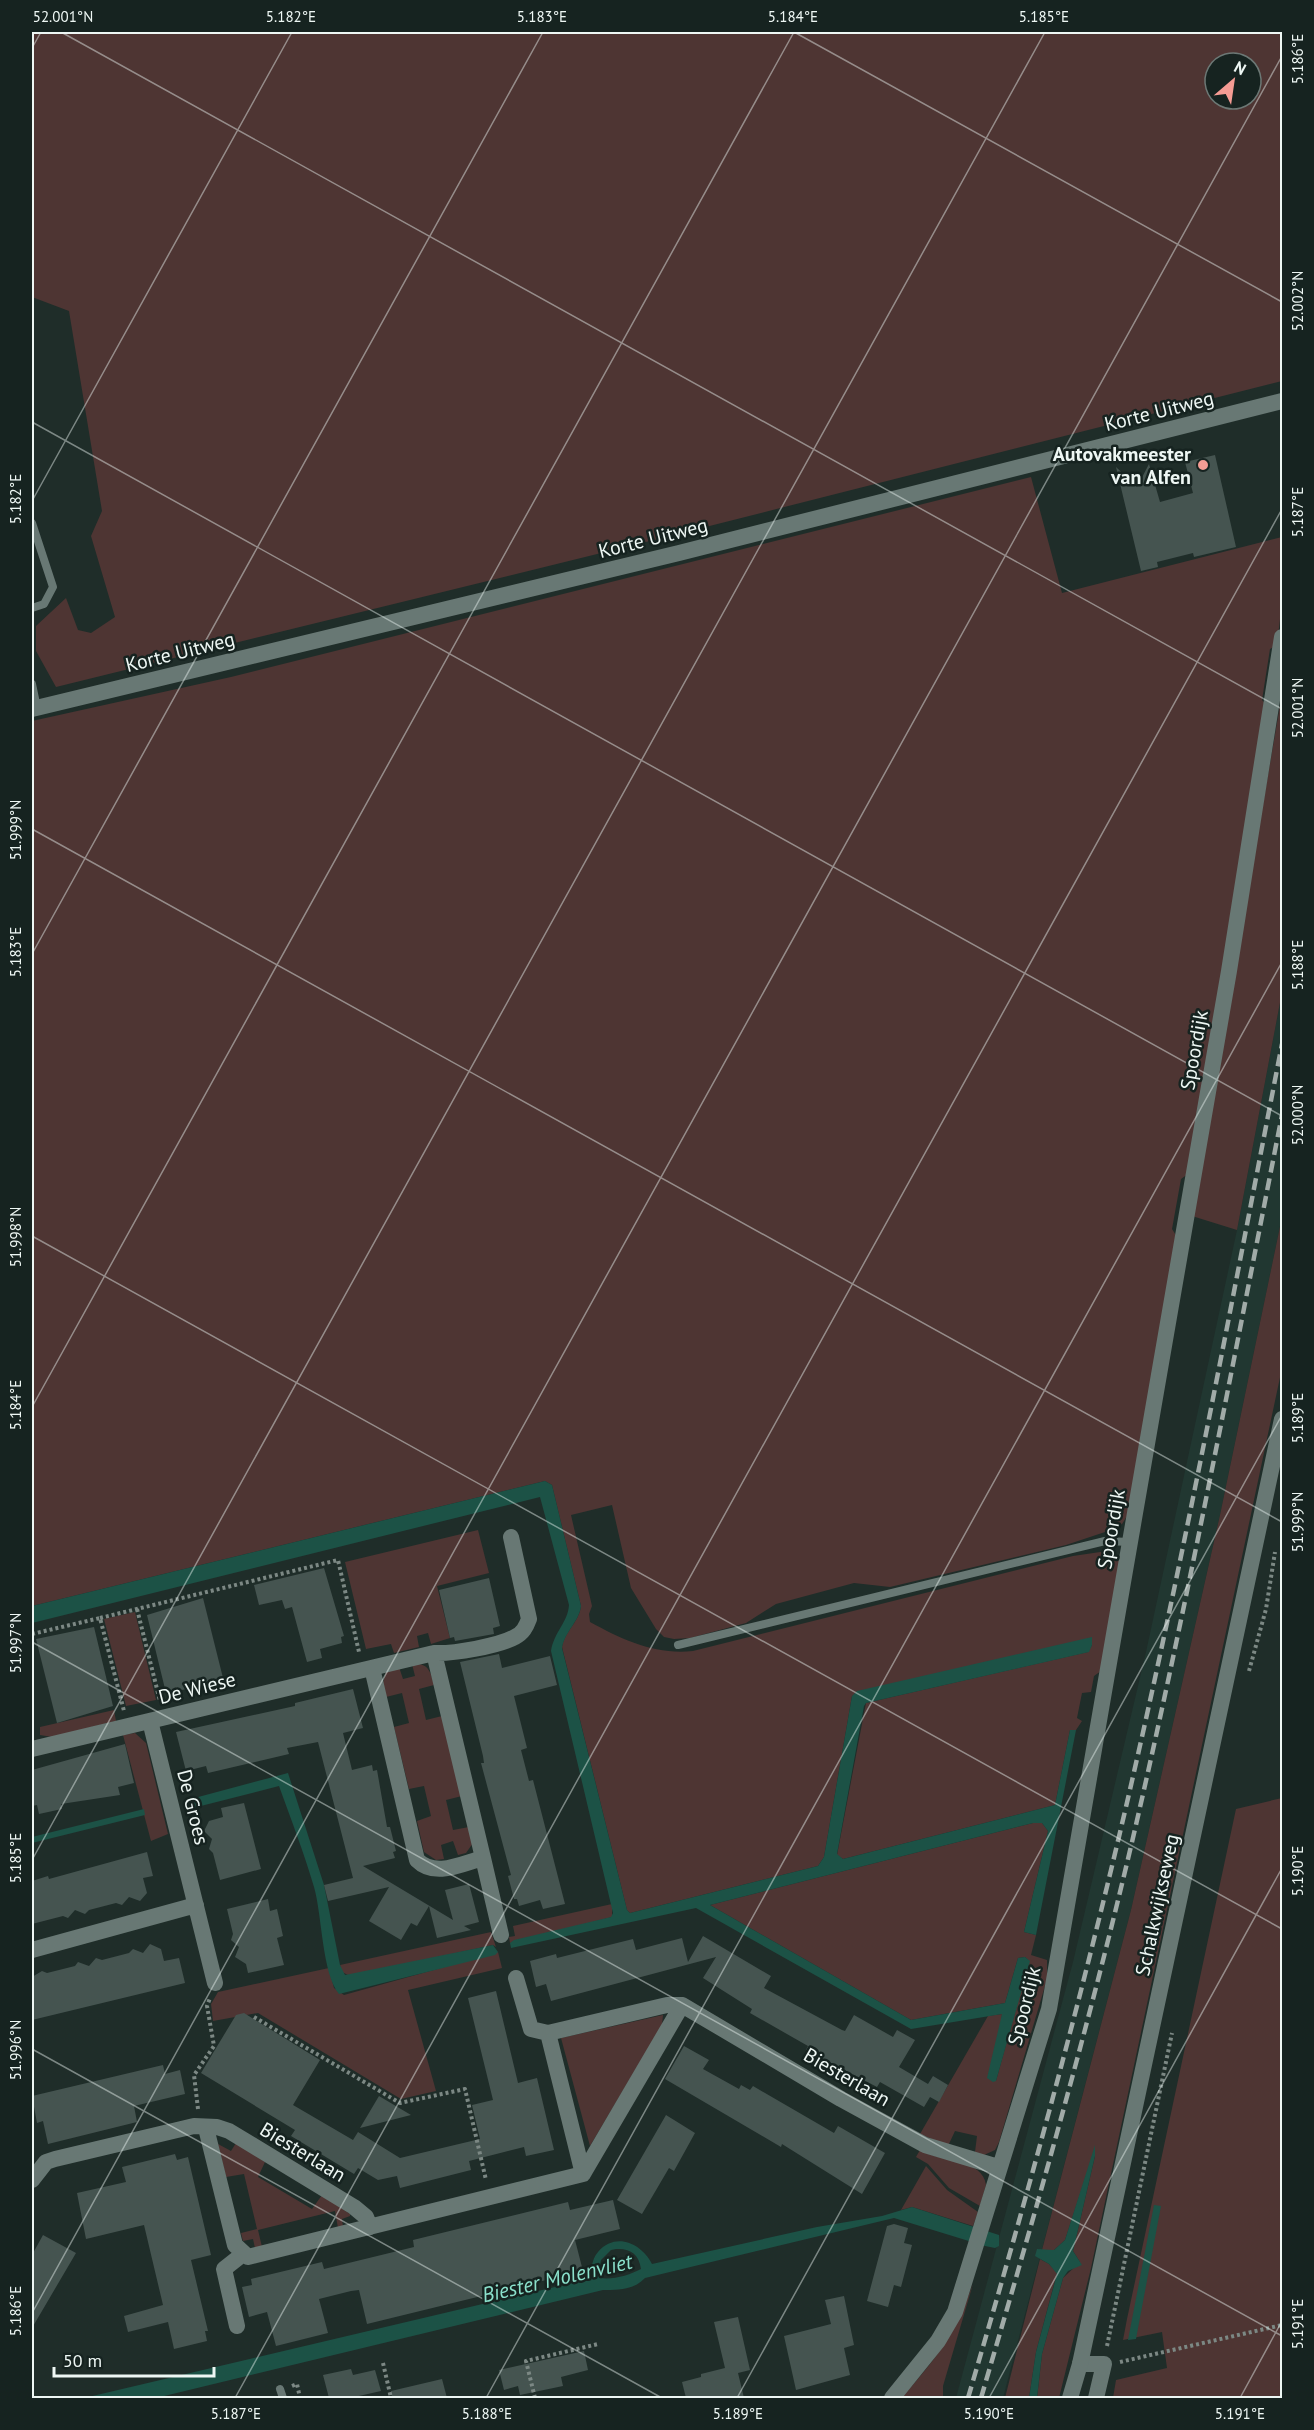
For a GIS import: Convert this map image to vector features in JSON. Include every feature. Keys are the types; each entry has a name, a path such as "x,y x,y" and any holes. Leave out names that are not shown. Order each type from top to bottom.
{"street":[{"name":"Korte Uitweg","path":"34,708 679,553 1282,401"},
{"name":"Spoordijk","path":"892,2398 948,2328 955,2312 998,2167 1049,2009 1227,983 1282,637"},
{"name":"Schalkwijkseweg","path":"1070,2398 1080,2364 1282,1419"},
{"name":"De Wiese","path":"32,1749 434,1653 449,1654 515,1638 525,1630 529,1619 512,1537"},
{"path":"434,1653 501,1935"},
{"path":"368,1669 417,1860 425,1868 434,1870 483,1858"},
{"name":"De Groes","path":"157,1719 196,1905 215,1983"},
{"path":"32,1950 196,1905"},
{"path":"516,1978 531,2029 548,2033 667,2005 682,2004"},
{"path":"203,2127 235,2245 243,2254 254,2257 491,2198 583,2174 682,2004"},
{"name":"Biesterlaan","path":"682,2004 841,2099 925,2145 998,2167"},
{"path":"548,2033 583,2174"},
{"name":"Biesterlaan","path":"32,2180 46,2162 55,2158 203,2127 217,2127 229,2131 360,2211 370,2227"},
{"path":"237,2326 224,2269 243,2254"},
{"path":"1080,2364 1104,2364 1096,2398"}],"lane":[{"path":"32,523 53,587 44,604 32,608"},
{"path":"32,684 34,708"},
{"path":"678,1645 1105,1541 1130,1542"},
{"path":"280,2389 283,2398"}],"path":[{"path":"1248,1678 1266,1609 1276,1540"},
{"path":"32,1634 338,1560 368,1669"},
{"path":"137,1609 157,1719"},
{"path":"100,1618 128,1726"},
{"path":"203,2127 194,2075 214,2046 207,2006 215,1983"},
{"path":"254,2017 400,2103 465,2089 491,2198"},
{"path":"1104,2364 1173,2027"},
{"path":"1144,2358 1282,2325"},
{"path":"535,2398 526,2361 598,2344"},
{"path":"382,2363 391,2398"}],"shaded area":[{"path":"32,32 1282,32 1282,381 658,539 56,687 36,651 36,626 66,598 78,630 91,633 115,617 91,536 102,511 69,311 32,297"},
{"path":"1031,477 1062,593 1282,537 1282,602 1277,645 1270,649 1262,700 1268,707 1188,1174 1181,1179 1172,1229 1177,1237 1129,1513 1122,1524 1114,1529 1066,1545 890,1587 854,1583 776,1604 746,1623 690,1638 674,1639 664,1637 656,1629 631,1588 612,1505 571,1515 592,1606 589,1614 590,1622 640,1645 666,1651 693,1651 1073,1556 1107,1551 1121,1559 1101,1671 1094,1676 1091,1692 1082,1693 1077,1718 1082,1721 1076,1730 1070,1730 1055,1805 843,1859 837,1855 866,1703 1088,1652 1092,1645 1091,1638 852,1696 824,1857 818,1866 630,1913 627,1910 562,1647 578,1617 581,1606 552,1485 545,1481 32,1606 32,721 231,677"},
{"path":"1282,694 1282,992 1237,1230 1192,1216"},
{"path":"1282,992 1282,1217 1220,1515 1131,1910 1003,2398 956,2398 1073,1962 1146,1652 1237,1230"},
{"path":"1282,1217 1282,1368 1091,2268 1059,2398 1037,2398 1042,2354 1063,2278 1080,2262 1073,2251 1095,2148 1065,2240 1054,2250 1042,2250 1131,1910 1220,1515"},
{"path":"545,1481 552,1485 581,1606 578,1617 562,1648 627,1910 630,1913 818,1866 824,1857 852,1696 857,1691 1092,1637 1089,1652 866,1703 864,1706 837,1854 843,1859 1055,1805 1070,1730 1076,1730 1036,1935 1024,1932 1048,1831 1042,1823 1033,1823 710,1905 911,2020 1005,2003 1018,1958 1025,1957 1030,1961 996,2081 993,2082 987,2078 1002,2014 911,2029 696,1908 511,1948 510,1943 514,1940 611,1917 613,1913 551,1651 569,1605 540,1497 32,1623 32,1606"},
{"path":"478,1530 489,1573 437,1586 450,1638 431,1644 428,1633 417,1636 419,1647 394,1653 391,1644 366,1649 345,1562"},
{"path":"135,1612 156,1700 126,1706 104,1619"},
{"path":"412,1664 425,1666 432,1676 434,1685 419,1689 426,1720 442,1716 462,1796 446,1800 453,1830 469,1827 473,1843 466,1853 458,1855 453,1841 441,1845 444,1859 436,1860 424,1852 417,1821 431,1816 424,1786 409,1789 394,1727 409,1723 402,1693 386,1697 383,1683 386,1672 399,1667 403,1679 415,1676"},
{"path":"114,1710 116,1721 52,1737 40,1735 40,1727"},
{"path":"135,1733 146,1743 168,1834 151,1841 123,1735"},
{"path":"288,1773 324,1885 340,1965 345,1975 493,1945 498,1952 495,1955 339,1994 329,1973 314,1887 279,1786 189,1809 187,1807 187,1800"},
{"path":"1282,1798 1282,2398 1113,2398 1116,2380 1167,2368 1162,2332 1123,2340 1127,2319 1236,1809"},
{"path":"144,1809 145,1815 32,1843 32,1837"},
{"path":"1033,1823 1042,1823 1048,1831 1024,1932 1036,1935 1031,1955 1047,1960 1047,1979 999,2142 995,2150 984,2155 975,2152 977,2136 955,2131 948,2146 920,2134 988,2016 1002,2014 996,2081 1029,1961 1025,1957 1018,1958 1005,2003 911,2020 710,1905"},
{"path":"612,1904 612,1917 510,1943 509,1937 515,1936 513,1926"},
{"path":"491,1932 496,1947 493,1945 350,1976 342,1972 340,1965"},
{"path":"498,1952 502,1968 408,1990 436,2091 401,2099 258,2013 213,2021 211,2004 218,1992 329,1968 334,1988 344,1995"},
{"path":"663,2015 662,2025 590,2146 561,2038"},
{"path":"236,2143 265,2162 258,2177 312,2209 322,2195 350,2214 342,2219 343,2227 338,2228 335,2211 258,2230 262,2247 255,2248 253,2239 243,2241 241,2233 257,2229 244,2174 226,2177 218,2144 231,2151"},
{"path":"1095,2145 1095,2156 1073,2251 1082,2265 1068,2271 1063,2278 1042,2354 1037,2398 1029,2398 1036,2352 1057,2274 1049,2264 1035,2256 1037,2249 1054,2250 1065,2240"},
{"path":"920,2150 969,2165 977,2170 983,2176 986,2185 980,2206 949,2188 928,2164 916,2157"},
{"path":"926,2166 947,2190 978,2212 973,2226 912,2207 901,2210"},
{"path":"1154,2205 1161,2206 1136,2339 1128,2340"},
{"path":"912,2207 999,2235 999,2246 995,2248 985,2246 894,2218 645,2278 636,2285 626,2288 603,2290 156,2398 84,2398 589,2279 596,2255 613,2242 620,2241 635,2246 648,2257 652,2264 817,2227 882,2216","holes":["621,2249 633,2253 641,2269 621,2276 600,2278 598,2275 601,2260 611,2250"]},
{"path":"1040,2259 1049,2264 1057,2273 1036,2352 1029,2398 1005,2398"},
{"path":"973,2284 943,2386 943,2398 901,2398 925,2371 943,2345 959,2317"}],"building":[{"path":"1215,455 1236,547 1194,557 1193,553 1157,562 1158,567 1141,571 1116,467 1137,487 1149,464 1160,502 1193,493 1185,462"},
{"path":"324,1568 344,1636 341,1637 342,1643 320,1649 322,1658 307,1662 292,1607 285,1609 282,1600 259,1605 254,1585"},
{"path":"489,1578 500,1626 493,1628 494,1634 455,1641 454,1637 450,1638 439,1590"},
{"path":"203,1598 224,1682 166,1693 147,1615"},
{"path":"94,1627 113,1706 57,1723 36,1639"},
{"path":"499,1654 502,1668 550,1656 557,1685 514,1696 527,1748 521,1750 529,1781 533,1780 565,1904 543,1909 540,1900 519,1906 517,1899 514,1899 508,1876 511,1875 481,1763 484,1763 483,1756 460,1662"},
{"path":"353,1689 363,1728 343,1733 352,1770 372,1765 373,1771 377,1770 387,1827 390,1827 396,1851 393,1852 395,1858 363,1866 453,1920 445,1890 469,1884 479,1922 464,1926 471,1930 437,1938 429,1906 417,1926 411,1923 401,1940 369,1921 389,1887 328,1901 324,1885 353,1878 318,1742 287,1748 289,1754 208,1773 206,1766 186,1771 176,1732 295,1706 295,1703"},
{"path":"125,1744 134,1783 118,1787 120,1795 61,1804 62,1809 39,1814 37,1805 32,1806 32,1770"},
{"path":"244,1803 261,1869 220,1880 213,1853 209,1849 212,1839 204,1831 209,1821 223,1817 221,1808"},
{"path":"147,1852 153,1876 143,1878 147,1893 140,1901 129,1897 122,1905 116,1903 89,1910 85,1914 75,1910 68,1918 63,1916 32,1924 32,1881 48,1876 49,1879"},
{"path":"268,1899 270,1911 277,1909 283,1936 277,1938 284,1965 248,1973 246,1964 235,1957 239,1947 231,1940 233,1934 227,1909"},
{"path":"703,1936 771,1976 764,1988 842,2030 845,2031 854,2015 893,2037 897,2030 915,2040 899,2067 928,2084 933,2076 948,2085 939,2102 930,2097 924,2107 880,2082 877,2087 806,2050 808,2046 750,2013 752,2009 703,1978 716,1957 551,2001 546,1984 536,1987 530,1961 556,1954 557,1958 633,1939 636,1950 682,1938 688,1962"},
{"path":"150,1944 161,1949 164,1961 179,1958 185,1983 32,2020 32,1977 42,1971 47,1973 75,1966 78,1962 89,1966 96,1958 102,1960 129,1953 133,1949 143,1953"},
{"path":"496,1991 518,2083 537,2078 554,2150 526,2156 524,2147 469,2161 471,2170 400,2188 397,2176 378,2180 358,2168 354,2174 291,2136 295,2130 201,2073 236,2015 244,2013 320,2060 293,2105 353,2140 358,2132 400,2158 480,2139 472,2105 493,2100 468,1998"},
{"path":"684,2046 709,2060 703,2069 739,2089 741,2085 750,2090 753,2086 834,2133 838,2126 885,2153 862,2194 782,2144 781,2147 665,2079"},
{"path":"163,2065 165,2074 180,2070 185,2094 134,2106 137,2122 48,2144 43,2121 37,2123 32,2096"},
{"path":"379,2096 411,2115 360,2128"},
{"path":"666,2115 695,2133 674,2171 669,2168 642,2214 617,2200"},
{"path":"175,2154 177,2160 188,2157 211,2255 191,2260 208,2331 205,2331 207,2341 174,2349 168,2322 128,2332 124,2316 163,2305 144,2225 86,2239 77,2193 126,2182 122,2167"},
{"path":"613,2200 620,2229 575,2240 583,2271 367,2324 359,2290 351,2291 319,2299 328,2333 276,2346 267,2312 249,2317 242,2287 252,2285 251,2279 322,2262 324,2269 414,2247 413,2240 568,2202 570,2210"},
{"path":"894,2224 908,2228 904,2243 912,2245 901,2287 894,2285 888,2307 867,2301 887,2226"},
{"path":"43,2235 76,2253 32,2328 32,2255"},
{"path":"844,2296 854,2345 844,2348 850,2375 796,2390 784,2336 831,2324 825,2300"},
{"path":"738,2317 750,2370 738,2373 744,2398 686,2398 682,2382 725,2368 714,2322"},
{"path":"584,2351 588,2370 561,2377 563,2386 520,2395 518,2386 504,2390 499,2370"},
{"path":"351,2369 353,2375 375,2370 381,2391 350,2398 329,2398 323,2375"},
{"path":"442,2379 447,2398 392,2398 391,2391"}],"railway":[{"path":"968,2398 1059,2076 1120,1832 1195,1486 1282,1044"},
{"path":"981,2398 1060,2121 1132,1842 1191,1570 1282,1115"}],"place":[{"name":"Autovakmeester van Alfen","path":"1203,465"}],"water label":[{"name":"Biester Molenvliet","path":"557,2278"}]}
